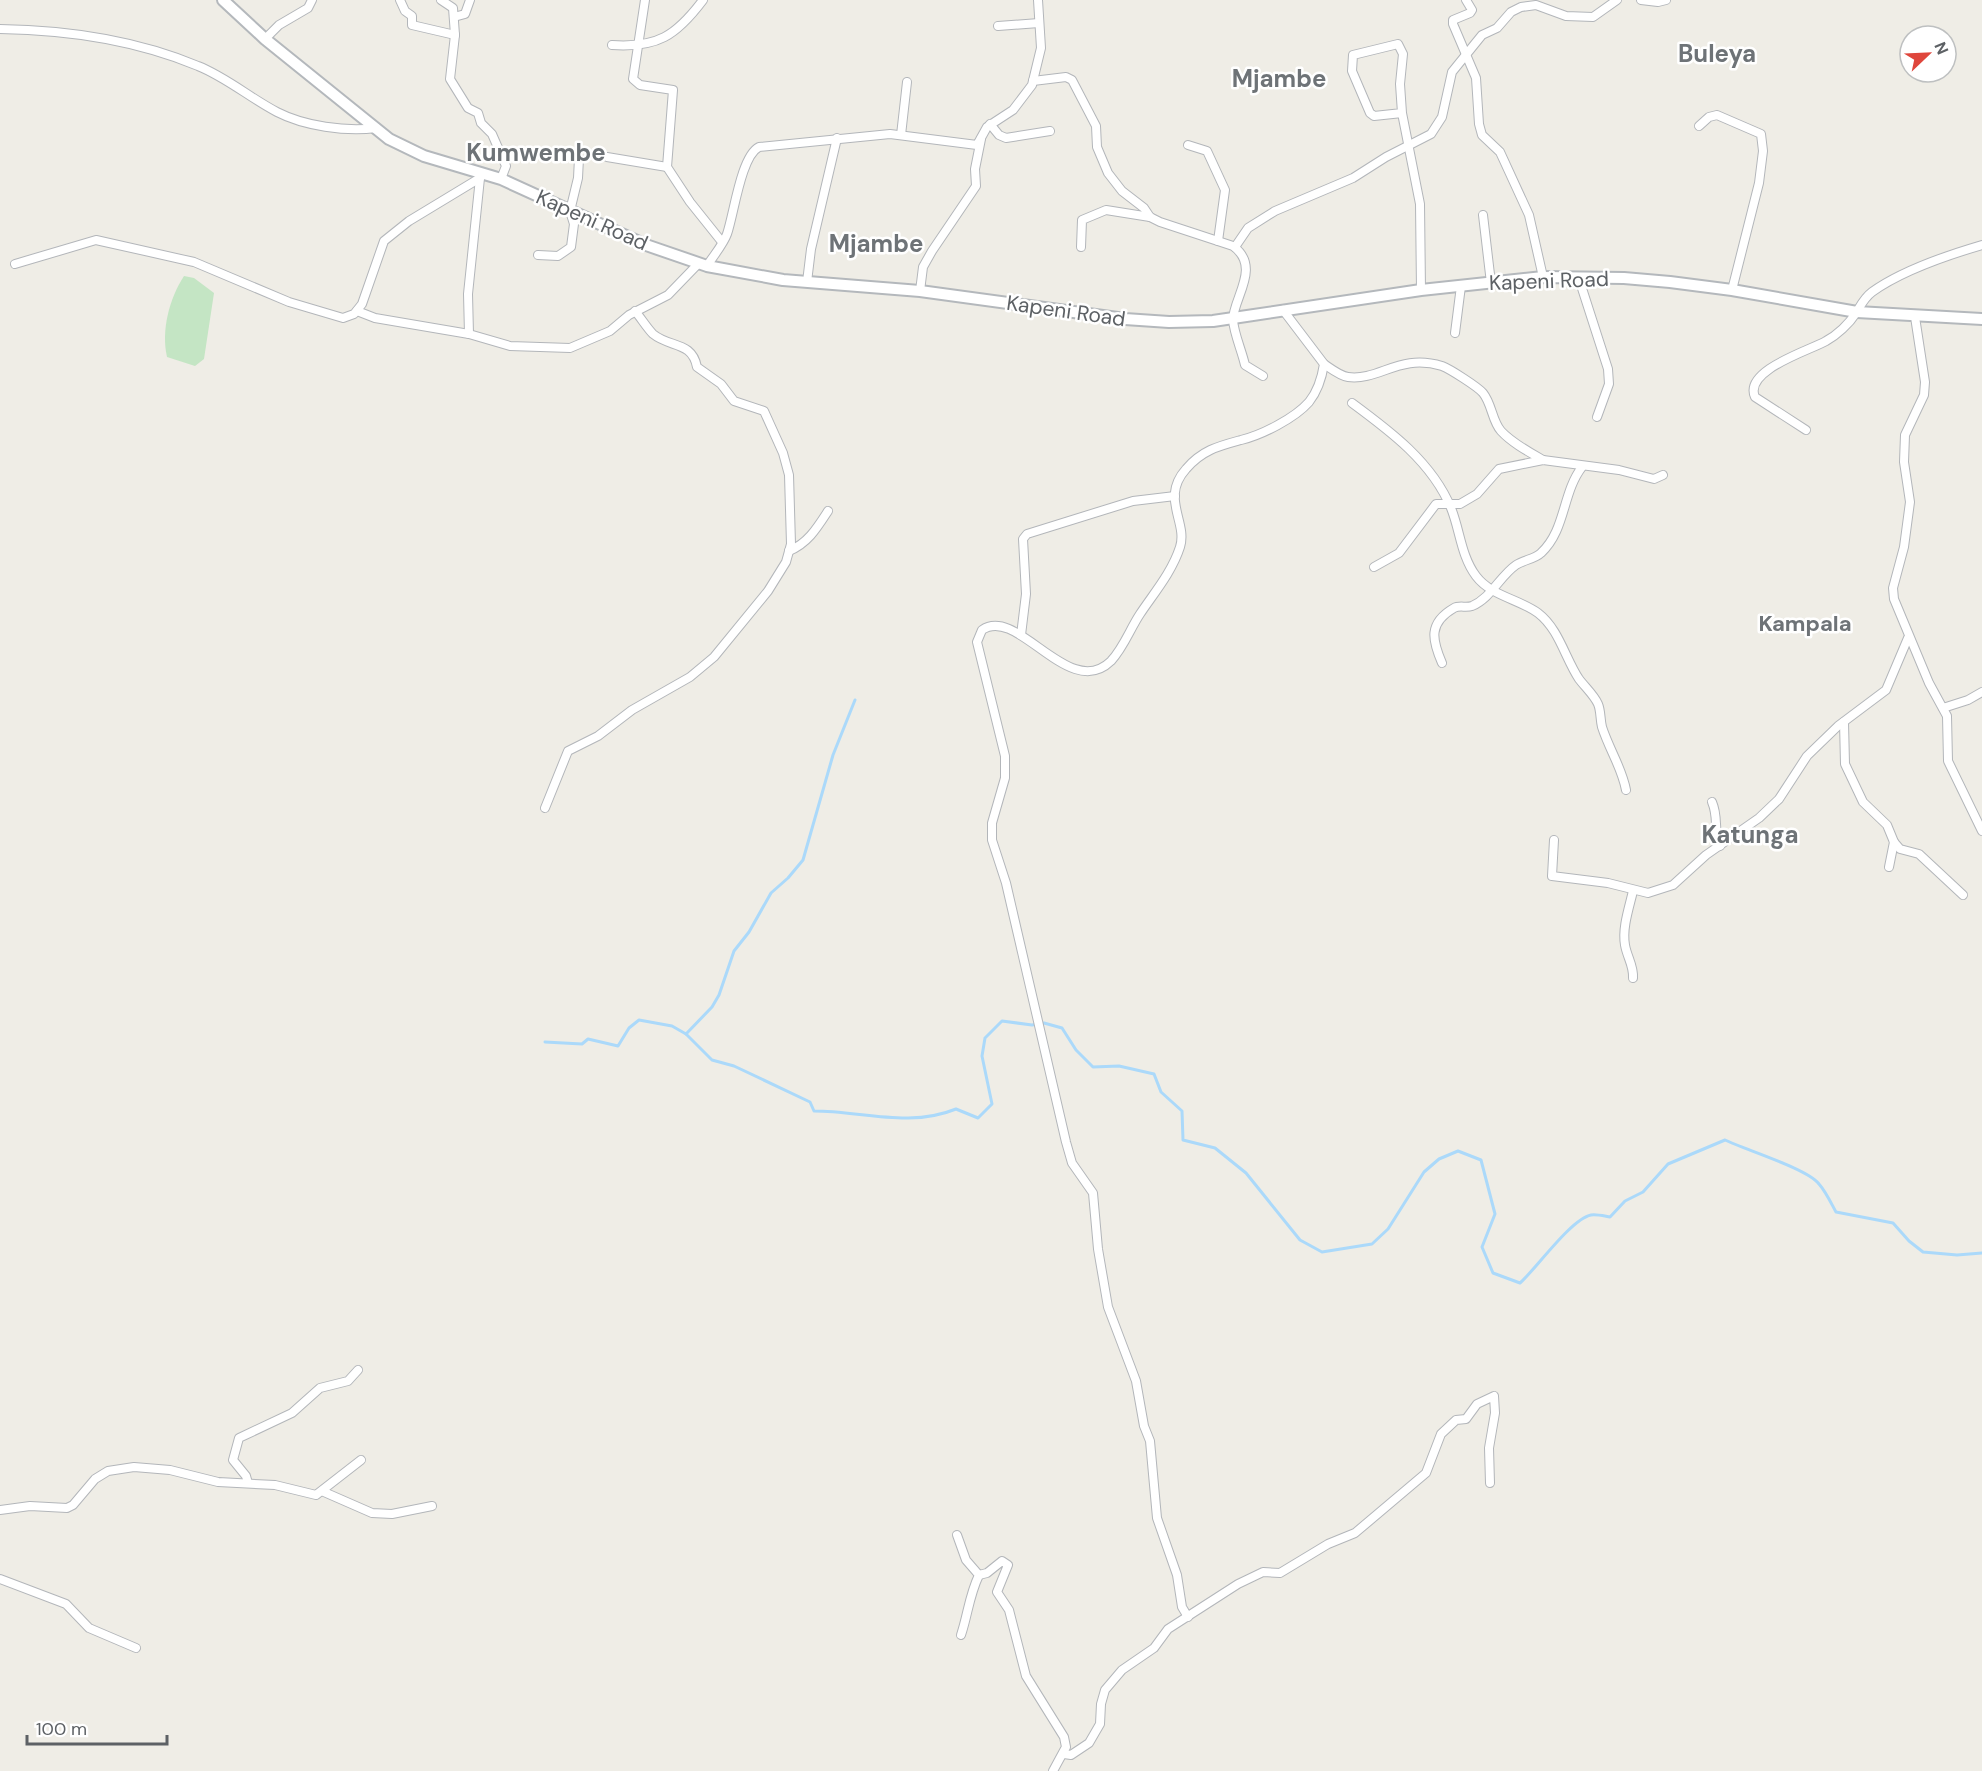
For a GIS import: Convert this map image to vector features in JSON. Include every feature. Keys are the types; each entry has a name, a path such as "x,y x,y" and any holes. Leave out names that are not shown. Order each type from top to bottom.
{"main road":[{"name":"Kapeni Road","path":"223,0 265,39 389,139 424,156 481,176 501,179 646,245 702,265 807,282 920,291 1147,321 1188,322 1233,318 1421,290 1543,278 1624,278 1732,290 1857,312 1982,319"}],"street":[{"path":"265,39 279,25 308,8 312,0"},
{"path":"400,0 405,11 412,16 412,25 455,35"},
{"path":"441,0 453,8 454,17 455,35 450,82 468,108 478,113 481,123 492,134 506,166 501,179"},
{"path":"454,17 465,14 470,0"},
{"path":"645,0 632,77 639,86 673,90 667,167 690,202 723,242"},
{"path":"612,45 638,47 669,35 703,0"},
{"path":"357,311 404,324 469,334 510,346 570,348 610,331 635,311 668,295 702,265 723,242 732,217 741,178 754,149 837,138 902,135 977,145 990,124 1013,110 1026,96 1033,81 1041,48 1038,0"},
{"path":"1466,0 1472,10 1453,20 1453,24 1476,78 1479,124 1482,135 1500,152 1529,215 1543,278"},
{"path":"1235,247 1248,228 1275,211 1353,178 1410,144 1425,138 1436,128 1445,107 1451,75 1482,35 1497,28 1511,12 1521,7 1536,5 1566,16 1593,17 1617,0"},
{"path":"1641,0 1658,2 1666,0"},
{"path":"998,26 1039,23"},
{"path":"0,29 97,38 139,46 210,71 288,117 344,128 376,128"},
{"path":"1402,113 1374,116 1370,113 1352,71 1353,55 1398,44 1403,54 1400,84 1402,113 1410,144 1422,228 1421,290"},
{"path":"1033,81 1066,77 1072,80 1096,126 1097,147 1108,173 1122,191 1144,208 1150,217"},
{"path":"902,135 907,82"},
{"path":"1699,126 1709,117 1717,115 1761,134 1763,151 1759,183 1732,290"},
{"path":"990,124 999,135 1006,138 1050,131"},
{"path":"920,291 923,267 976,186 975,169 981,149 981,137"},
{"path":"807,282 811,249 837,138"},
{"path":"1188,145 1207,151 1225,190 1218,241"},
{"path":"607,157 667,167"},
{"path":"538,255 558,256 571,247 574,224 570,211 578,178 579,158"},
{"path":"15,264 87,240 96,240 194,262 264,293 332,317 343,318 357,311 367,292 384,242 409,221 481,176"},
{"path":"469,334 468,294 481,176"},
{"path":"1081,247 1082,220 1106,210 1150,217 1172,228 1235,247 1244,260 1245,276 1233,318 1245,365 1263,376"},
{"path":"1483,215 1491,283"},
{"path":"1806,430 1760,402 1753,393 1763,376 1784,359 1826,341 1857,312 1865,298 1884,285 1938,260 1982,245"},
{"path":"1579,279 1608,369 1609,384 1597,417"},
{"path":"1455,333 1461,286"},
{"path":"1283,310 1324,364 1345,377 1360,377 1396,365 1418,361 1460,374 1468,383 1483,393 1500,430 1543,460"},
{"path":"545,808 568,751 598,736 632,710 690,677 714,657 768,591 786,562 789,551 792,518 789,475 783,453 764,411 734,401 721,384 697,367 695,357 686,347 654,334 635,311"},
{"path":"1915,317 1924,388 1905,435 1904,462 1910,502 1904,547 1893,588 1908,638 1949,724 1948,761 1982,831"},
{"path":"1188,1617 1182,1607 1177,1575 1157,1518 1150,1441 1143,1426 1136,1381 1108,1307 1098,1249 1093,1193 1072,1163 1006,883 992,840 992,823 1005,778 1005,756 977,642 982,630 992,625 1008,628 1052,658 1065,664 1092,670 1108,664 1162,582 1179,549 1181,538 1174,507 1181,475 1210,448 1252,436 1288,417 1309,402 1323,375 1324,364"},
{"path":"1352,403 1421,460 1450,505 1476,577 1492,590 1539,614 1551,628 1578,677 1598,704 1602,725 1616,764 1624,775 1626,790"},
{"path":"1374,567 1399,553 1436,504 1460,504 1477,494 1499,469 1543,460 1582,467 1619,470 1654,479 1663,475"},
{"path":"1442,663 1433,642 1437,622 1455,607 1471,606 1492,590 1515,565 1541,554 1561,523 1567,492 1582,467"},
{"path":"1021,635 1026,594 1023,539 1027,534 1133,501 1175,496"},
{"path":"789,551 801,546 816,530 828,511"},
{"path":"1554,840 1552,876 1608,883 1648,893 1665,890 1772,806 1803,760 1844,722 1886,690 1908,638"},
{"path":"1943,708 1968,700 1982,692"},
{"path":"1844,722 1845,764 1863,802 1887,825 1894,842 1900,849 1919,854 1963,895"},
{"path":"1712,802 1718,815 1714,833 1720,846"},
{"path":"1889,867 1894,842"},
{"path":"1633,891 1626,921 1625,944 1634,970 1634,978"},
{"path":"248,1483 246,1476 233,1460 239,1438 292,1413 320,1388 348,1381 358,1370"},
{"path":"1064,1754 1071,1755 1089,1743 1100,1724 1101,1704 1105,1690 1122,1670 1154,1648 1168,1629 1238,1584 1263,1572 1280,1573 1328,1544 1355,1533 1426,1473 1441,1434 1456,1420 1466,1419 1477,1404 1494,1396 1495,1413 1489,1448 1490,1483"},
{"path":"0,1510 30,1506 66,1508 86,1493 95,1479 108,1471 148,1466 218,1482 275,1485 316,1495 324,1492 361,1460"},
{"path":"324,1492 372,1513 392,1514 432,1506"},
{"path":"957,1535 966,1560 979,1575"},
{"path":"979,1575 987,1573 1002,1561 1008,1565 997,1592 1009,1610 1026,1676 1064,1737 1066,1747 1064,1754 1053,1771"},
{"path":"961,1635 969,1609 967,1600 979,1575"},
{"path":"0,1579 66,1604 89,1628 136,1648"}],"green space":[{"path":"184,276 194,278 214,293 204,359 195,366 167,357 165,347 170,305"}],"waterway":[{"path":"545,1042 582,1044 588,1039 618,1046 629,1028 639,1020 672,1026 686,1034 712,1007 719,995 734,951 749,932 771,893 803,860 833,755 855,700"},
{"path":"686,1034 712,1060 734,1066 810,1102 814,1111 903,1118 939,1115 956,1109 978,1118 992,1104 982,1056 985,1038 1002,1021 1032,1025 1044,1023 1062,1028 1076,1050 1093,1067 1119,1066 1154,1074 1161,1092 1182,1111 1183,1140 1215,1148 1246,1173 1300,1240 1322,1252 1372,1244 1388,1229 1424,1172 1439,1159 1458,1151 1481,1160 1495,1214 1482,1247 1493,1273 1520,1283 1564,1235 1583,1218 1591,1215 1610,1217 1625,1201 1643,1192 1668,1164 1725,1140 1803,1172 1813,1178 1824,1190 1836,1212 1893,1223 1909,1241 1923,1252 1957,1255 1982,1253"}],"district":[{"name":"Buleya","path":"1717,54"},
{"name":"Mjambe","path":"1279,79"},
{"name":"Kumwembe","path":"536,153"},
{"name":"Mjambe","path":"876,244"},
{"name":"Kampala","path":"1805,623"},
{"name":"Katunga","path":"1750,835"}]}
